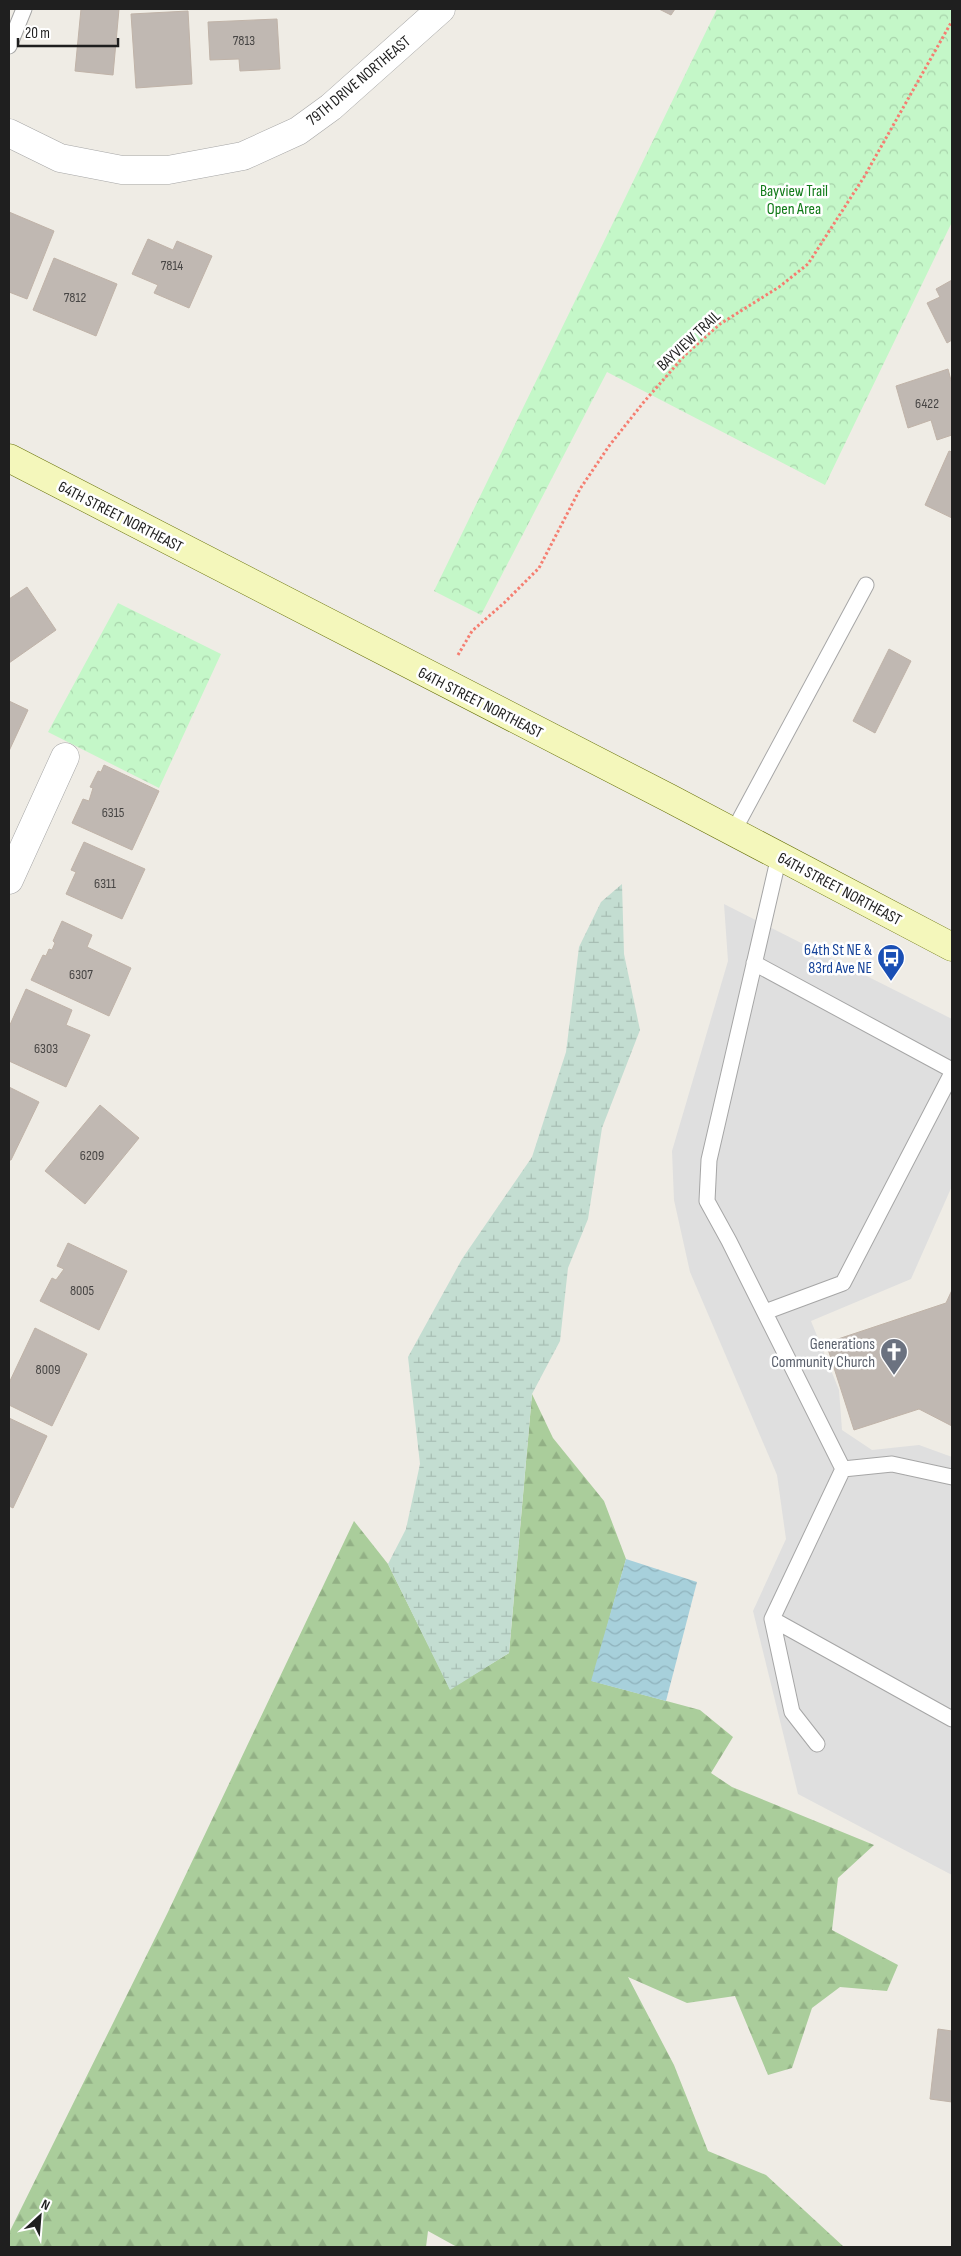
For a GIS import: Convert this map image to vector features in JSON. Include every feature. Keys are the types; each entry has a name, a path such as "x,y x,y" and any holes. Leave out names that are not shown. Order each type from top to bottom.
{"main road":[{"name":"64TH STREET NORTHEAST","path":"9,458 952,947"}],"street":[{"name":"79TH DRIVE NORTHEAST","path":"9,133 60,158 122,170 168,170 243,156 298,131 331,107 440,9"},
{"path":"9,880 65,757"}],"lane":[{"path":"9,46 24,9"},
{"path":"733,832 866,585"},
{"path":"779,856 709,1160 707,1201 843,1469"},
{"path":"754,964 952,1072 843,1283 765,1312"},
{"path":"843,1469 892,1464 952,1477"},
{"path":"817,1744 792,1712 772,1619 843,1469"},
{"path":"772,1619 952,1719"}],"path":[{"name":"BAYVIEW TRAIL","path":"443,682 472,631 504,603 539,568 580,489 609,446 643,403 685,355 720,324 779,287 808,264 864,177 952,21"}],"green space":[{"name":"Bayview Trail Open Area","path":"717,9 952,9 952,222 825,485 607,372 481,615 434,591"},
{"path":"118,603 221,654 159,788 48,732"},
{"path":"622,884 624,954 640,1030 602,1128 588,1219 568,1268 560,1341 532,1394 509,1653 450,1690 388,1564 406,1529 420,1464 408,1357 462,1259 532,1157 566,1052 579,947 601,902"},
{"path":"532,1394 553,1438 604,1501 626,1559 592,1681 700,1710 733,1737 711,1773 732,1787 874,1845 838,1878 832,1930 898,1965 887,1991 840,1987 812,2008 792,2068 768,2075 735,1996 687,2003 628,1977 674,2065 708,2151 766,2175 844,2247 457,2247 428,2231 426,2247 9,2247 9,2233 168,1912 354,1521 388,1564 450,1689 509,1653"}],"shaded area":[{"path":"724,904 952,1019 952,1186 911,1279 811,1321 839,1390 842,1430 872,1450 919,1445 952,1457 952,1875 798,1794 753,1611 786,1539 777,1475 690,1272 674,1200 672,1151 728,961"}],"water":[{"path":"626,1559 697,1582 666,1701 591,1681"}],"building":[{"path":"81,9 119,9 113,75 75,71"},
{"path":"659,9 675,9 671,15"},
{"path":"188,11 192,84 136,88 131,14"},
{"path":"277,19 280,69 240,71 239,59 210,60 208,22"},
{"path":"9,212 54,231 27,299 9,292"},
{"path":"148,239 173,250 177,241 212,256 189,308 154,293 158,285 132,274"},
{"path":"54,258 117,284 96,336 33,310"},
{"path":"952,280 952,340 947,343 927,303 940,297 936,289"},
{"path":"948,369 952,384 952,435 937,440 931,420 908,428 896,386"},
{"path":"949,451 952,452 952,518 925,505"},
{"path":"27,587 56,630 9,663 9,599"},
{"path":"889,649 911,661 875,733 853,721"},
{"path":"9,701 28,710 9,751"},
{"path":"104,765 159,791 132,850 72,823 83,799 89,801 93,788 90,787 98,771 101,772"},
{"path":"84,842 145,869 122,919 66,894 76,872 71,870"},
{"path":"62,921 92,935 87,947 131,968 109,1016 31,980 43,955 46,956 49,949 52,950 55,943 53,941"},
{"path":"26,989 72,1010 66,1025 90,1035 66,1087 9,1061 9,1027"},
{"path":"9,1087 39,1102 11,1160 9,1160"},
{"path":"100,1105 139,1138 85,1204 45,1171"},
{"path":"68,1243 127,1271 99,1330 40,1301 52,1278 56,1280 64,1269 57,1266"},
{"name":"Generations Community Church","path":"952,1290 952,1426 919,1409 854,1430 826,1343 946,1303"},
{"path":"35,1328 87,1354 52,1426 9,1405 9,1383"},
{"path":"9,1418 47,1436 13,1508 9,1506"},
{"path":"938,2029 952,2031 952,2102 930,2099"}],"place":[{"name":"64th St NE & 83rd Ave NE","path":"891,982"},
{"name":"Generations Community Church","path":"894,1376"}]}
